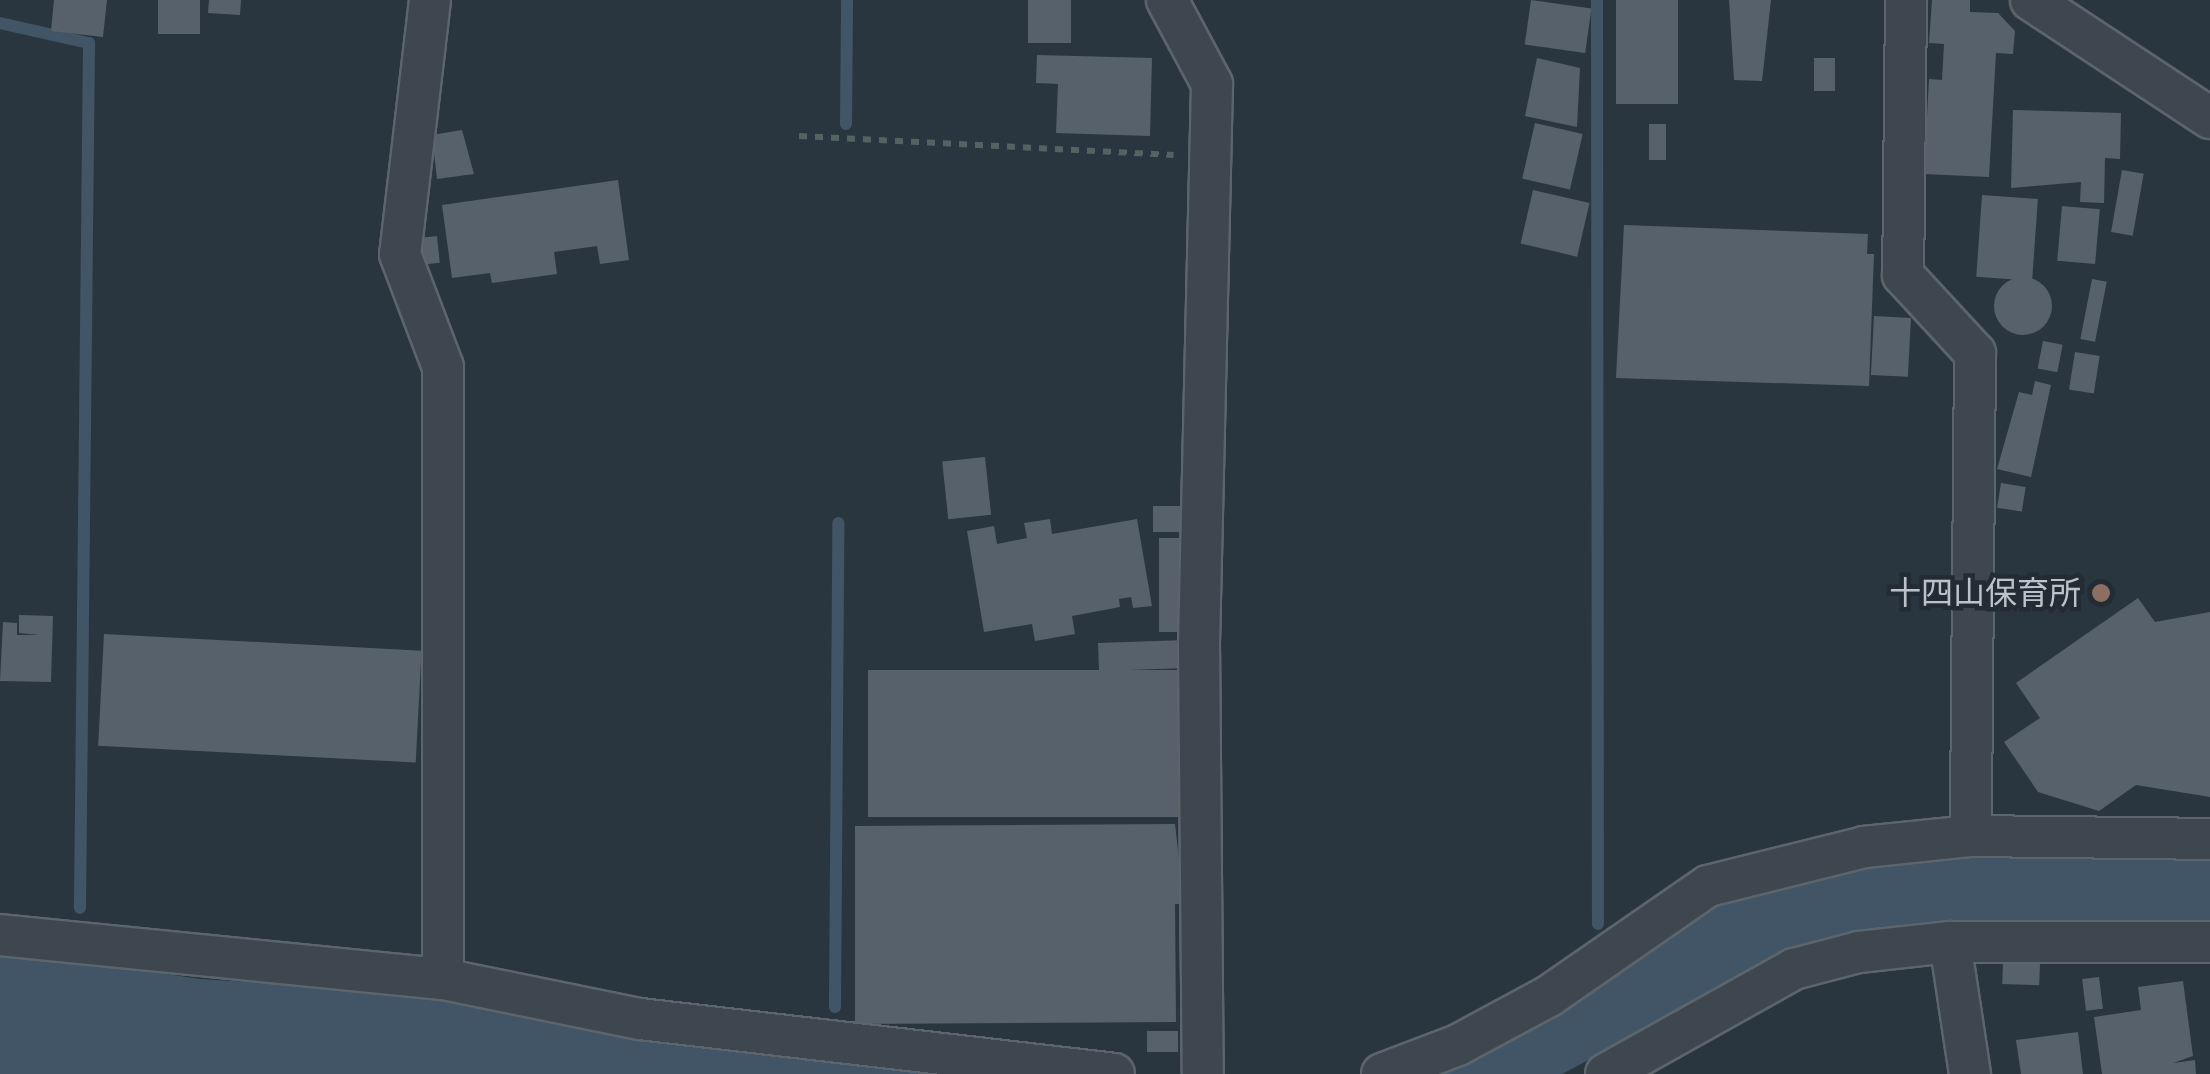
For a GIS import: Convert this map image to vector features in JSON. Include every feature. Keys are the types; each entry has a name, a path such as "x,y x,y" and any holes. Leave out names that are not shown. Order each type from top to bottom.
{"street":[{"path":"430,0 400,254 444,366 443,979"},
{"path":"1167,0 1212,84 1199,643 1203,1074"},
{"path":"1906,0 1904,275 1975,354 1971,836"},
{"path":"2032,0 2210,118"},
{"path":"1382,1074 1458,1045 1549,996 1708,886 1864,847 1971,836 2210,840"},
{"path":"0,935 443,979 640,1019 1114,1074"},
{"path":"1606,1074 1794,969 1859,952 1950,942 2210,942"},
{"path":"1950,942 1970,1074"}],"path":[{"path":"799,136 1210,157"}],"water":[{"path":"2020,855 2210,858 2210,926 1805,946 1562,1074 1444,1074 1732,895 1907,860"},
{"path":"0,949 200,979 437,994 643,1040 981,1074 0,1074"}],"building":[{"path":"54,0 107,0 103,37 51,31"},
{"path":"158,0 200,0 200,34 158,34"},
{"path":"209,0 241,0 240,15 208,13"},
{"path":"1028,0 1071,0 1071,43 1028,43"},
{"path":"1531,0 1591,8 1585,53 1525,45"},
{"path":"1616,0 1678,0 1678,104 1616,104"},
{"path":"1729,0 1771,0 1762,81 1734,80"},
{"path":"1932,0 1970,0 1970,12 1998,13 2015,31 2013,54 1996,53 1989,177 1924,174 1929,79 1942,80 1944,44 1929,43"},
{"path":"1037,55 1152,58 1150,136 1056,133 1058,84 1036,83"},
{"path":"1537,58 1580,68 1577,127 1525,116"},
{"path":"1814,58 1835,58 1835,91 1814,91"},
{"path":"2013,110 2121,113 2120,159 2105,158 2104,203 2080,202 2081,182 2011,188"},
{"path":"1535,123 1583,134 1570,190 1522,179"},
{"path":"1649,124 1666,124 1666,160 1649,160"},
{"path":"462,130 474,174 437,179 432,135"},
{"path":"2122,170 2144,174 2133,236 2111,232"},
{"path":"618,180 629,260 600,264 597,246 554,252 557,274 492,283 490,273 452,278 442,205"},
{"path":"1533,190 1590,203 1577,257 1521,244"},
{"path":"1982,195 2038,199 2032,281 1976,277"},
{"path":"2062,206 2100,209 2095,264 2057,261"},
{"path":"1624,225 1868,234 1867,254 1874,254 1869,386 1616,378"},
{"path":"437,236 440,263 424,265 421,238"},
{"path":"2023,277 2043,286 2052,306 2043,326 2023,335 2003,326 1994,306 2003,286"},
{"path":"2092,279 2107,282 2095,342 2080,339"},
{"path":"1874,316 1911,318 1908,377 1871,375"},
{"path":"2043,341 2063,345 2057,372 2038,368"},
{"path":"2075,352 2100,356 2094,393 2069,390"},
{"path":"2035,381 2051,385 2031,477 1997,469 2019,392 2032,395"},
{"path":"985,457 991,515 948,519 942,461"},
{"path":"2001,483 2026,487 2022,512 1997,508"},
{"path":"1153,506 1186,506 1186,532 1153,532"},
{"path":"1050,519 1052,534 1137,519 1152,606 1133,608 1131,597 1119,599 1120,607 1072,616 1075,634 1035,641 1032,624 984,632 967,531 994,526 997,544 1027,538 1024,523"},
{"path":"1159,538 1189,538 1189,632 1159,632"},
{"path":"2138,598 2155,622 2210,612 2210,797 2136,785 2099,811 2038,792 2004,742 2040,718 2016,683"},
{"path":"19,615 53,616 51,682 0,681 3,622 17,623 17,635 39,635 19,633"},
{"path":"104,634 422,651 416,762 98,746"},
{"path":"1186,640 1187,668 1099,671 1098,643"},
{"path":"868,670 1185,670 1185,817 868,817"},
{"path":"1175,824 1184,904 1175,904 1176,1022 855,1024 855,826"},
{"path":"2003,962 2040,963 2039,985 2002,984"},
{"path":"2099,977 2103,1009 2086,1011 2082,979"},
{"path":"2183,981 2193,1056 2173,1063 2195,1060 2196,1074 2102,1074 2094,1017 2141,1010 2138,987"},
{"path":"1147,1031 1178,1031 1178,1052 1147,1052"},
{"path":"2078,1032 2083,1074 2021,1074 2016,1040"}],"waterway":[{"path":"846,124 847,0"},
{"path":"1597,0 1598,924"},
{"path":"0,23 89,43 80,908"},
{"path":"835,1007 838,523"}],"place":[{"name":"十四山保育所","path":"2101,593"}]}
